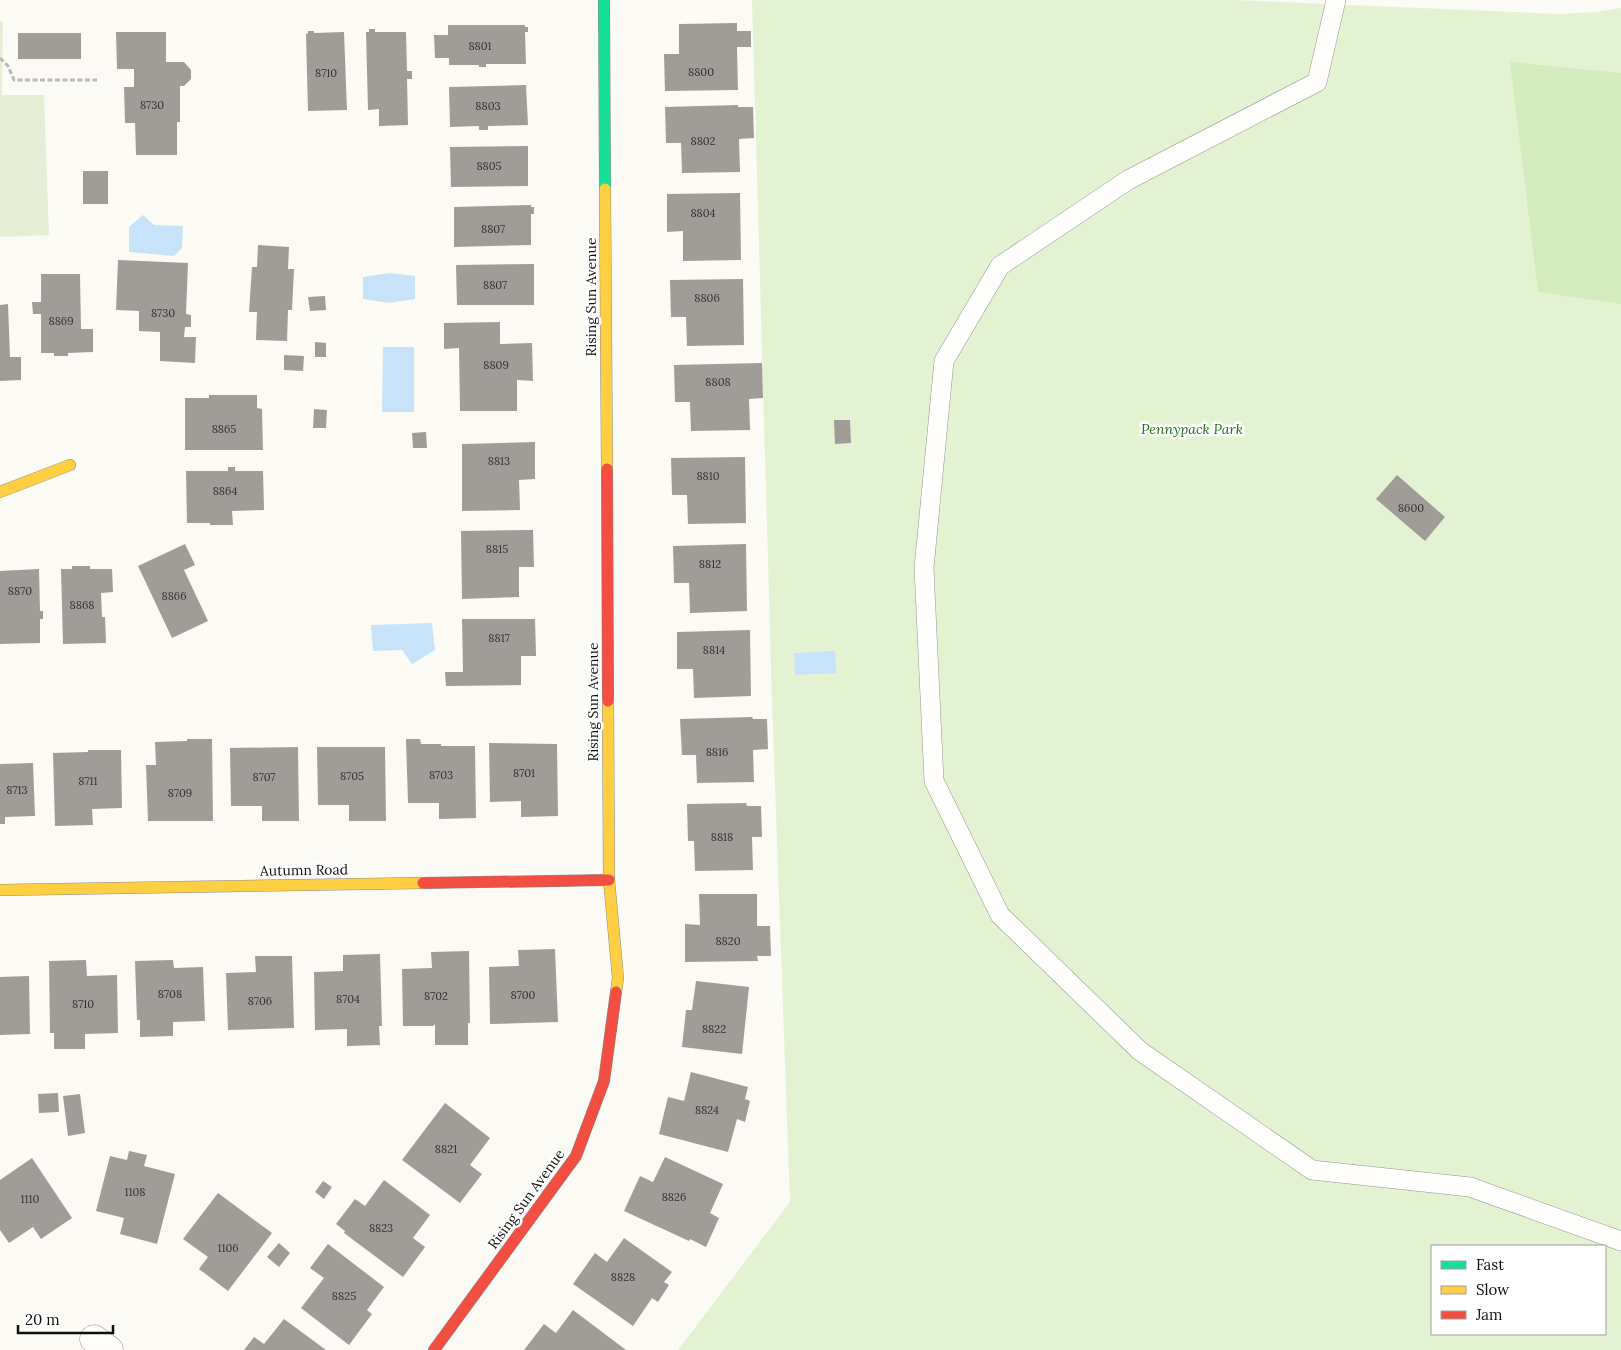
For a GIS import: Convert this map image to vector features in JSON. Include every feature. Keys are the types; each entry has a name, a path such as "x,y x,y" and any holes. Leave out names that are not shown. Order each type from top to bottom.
{"street":[{"name":"Rising Sun Avenue","path":"434,1350 576,1156 604,1081 618,978 609,880 604,0"},
{"path":"0,492 70,464"},
{"name":"Autumn Road","path":"0,890 609,880"}],"lane":[{"path":"1336,0 1317,82 1128,180 1000,266 944,361 924,568 934,780 1000,915 1140,1050 1312,1170 1470,1187 1621,1241"}],"path":[{"path":"0,58 8,66 14,80 96,80"}],"green space":[{"name":"Pennypack Park","path":"752,0 1236,0 1558,14 1595,12 1621,8 1621,1350 678,1350 790,1202 772,703"},
{"path":"0,21 3,21 2,95 44,95 49,235 0,237"},
{"path":"1510,62 1621,73 1621,304 1538,292"}],"water":[{"path":"143,215 154,225 183,226 182,248 174,256 129,252 129,227"},
{"path":"389,273 415,276 415,299 389,303 363,299 363,277"},
{"path":"383,347 414,347 414,412 382,412"},
{"path":"432,623 435,650 412,664 402,650 373,651 371,625"},
{"path":"835,651 836,673 795,675 794,653"}],"building":[{"path":"737,23 737,31 751,31 751,47 737,47 738,90 665,91 664,54 679,54 679,24"},
{"path":"448,25 525,25 525,27 528,27 528,32 525,32 526,64 486,64 486,67 479,67 479,65 449,65 449,58 435,58 434,35 448,35"},
{"path":"369,29 375,29 375,32 406,32 407,71 412,71 412,79 407,79 408,125 379,126 379,109 368,110 366,32 369,32"},
{"path":"308,31 314,31 314,33 344,32 347,110 308,111 306,34"},
{"path":"116,32 166,32 166,62 184,62 191,70 191,79 184,86 180,86 180,122 177,122 177,155 136,155 135,123 125,123 124,87 134,87 134,69 117,69"},
{"path":"18,33 81,33 81,59 18,59"},
{"path":"526,85 528,125 488,126 488,130 479,130 479,126 450,127 449,87"},
{"path":"738,105 738,107 753,107 754,138 739,139 740,172 682,173 681,143 666,143 665,107"},
{"path":"528,146 528,186 451,187 450,147"},
{"path":"83,171 108,171 108,204 83,204"},
{"path":"740,193 741,260 683,261 683,231 667,232 667,194"},
{"path":"531,205 531,207 534,207 534,214 531,214 531,245 454,247 454,207"},
{"path":"258,245 289,247 288,269 294,269 292,310 288,310 287,341 256,340 257,312 249,312 252,267 257,267"},
{"path":"118,260 188,263 186,314 191,315 191,327 185,327 184,337 196,337 195,363 160,361 160,332 139,331 139,311 116,310"},
{"path":"534,264 534,305 457,305 456,265"},
{"path":"41,274 80,274 81,329 93,329 93,352 68,353 68,356 54,356 54,353 41,353 41,314 33,314 32,302 41,302"},
{"path":"743,279 744,345 687,346 686,317 671,317 670,280"},
{"path":"325,296 326,310 310,311 308,297"},
{"path":"8,304 10,357 21,357 21,380 0,381 0,305"},
{"path":"500,322 500,344 532,343 533,381 517,380 517,411 460,411 459,348 444,349 444,323"},
{"path":"315,342 326,343 326,357 315,357"},
{"path":"284,355 304,356 303,371 284,370"},
{"path":"762,363 763,398 749,399 750,430 691,431 690,402 675,402 674,365"},
{"path":"209,395 257,395 257,408 262,409 263,450 185,450 185,398 209,398"},
{"path":"314,409 327,410 326,428 313,428"},
{"path":"834,420 850,420 851,443 835,444"},
{"path":"426,432 427,448 413,448 412,433"},
{"path":"535,442 535,479 519,480 520,510 462,511 462,444"},
{"path":"745,457 746,523 688,524 687,495 672,495 671,458"},
{"path":"228,467 235,467 235,471 263,471 264,510 232,511 233,525 187,523 186,471 228,471"},
{"path":"1397,475 1445,517 1425,541 1376,499"},
{"path":"533,530 534,567 519,567 519,597 462,599 461,531"},
{"path":"185,544 195,565 184,570 208,621 172,638 138,566"},
{"path":"746,544 747,611 690,613 689,583 674,583 673,546"},
{"path":"72,566 90,566 90,569 112,569 113,592 101,593 102,617 105,617 106,643 63,644 61,569 72,569"},
{"path":"39,569 40,611 43,611 43,619 40,619 40,643 0,644 0,571"},
{"path":"462,619 535,619 536,656 521,656 521,685 446,686 445,672 463,672"},
{"path":"750,630 751,696 694,698 693,669 677,669 677,632"},
{"path":"752,717 753,719 767,719 768,749 753,750 754,782 697,783 696,755 682,755 680,719"},
{"path":"187,739 212,739 213,821 148,821 146,765 156,765 155,742 187,741"},
{"path":"406,739 420,739 421,744 475,746 476,818 439,819 439,803 408,803"},
{"path":"489,743 557,744 558,816 521,817 521,801 490,802"},
{"path":"298,747 299,821 262,821 262,806 231,806 230,748"},
{"path":"317,747 385,747 386,821 349,821 349,805 318,805"},
{"path":"88,750 121,750 122,808 92,809 93,825 55,826 53,753 88,752"},
{"path":"33,763 35,816 5,817 5,824 0,824 0,764"},
{"path":"746,803 747,806 761,806 762,837 752,837 753,870 695,871 694,841 688,841 687,804"},
{"path":"699,894 757,894 757,926 770,926 771,956 757,956 758,961 685,962 685,924 700,925"},
{"path":"555,949 558,1022 490,1024 489,967 519,966 518,950"},
{"path":"469,951 470,1023 468,1023 468,1045 435,1045 435,1024 433,1026 403,1026 402,969 432,968 431,952"},
{"path":"380,954 382,1026 379,1026 380,1045 347,1046 347,1029 315,1030 314,972 343,971 343,955"},
{"path":"255,956 292,956 294,1028 228,1030 226,973 256,972"},
{"path":"86,960 87,976 117,975 118,1033 85,1034 85,1049 54,1049 54,1033 50,1033 49,961"},
{"path":"173,960 174,968 203,967 205,1021 173,1022 173,1036 140,1037 140,1020 137,1020 135,961"},
{"path":"29,976 30,1034 0,1035 0,977"},
{"path":"696,981 749,987 742,1054 682,1047 686,1010 692,1010"},
{"path":"691,1072 748,1087 745,1099 750,1101 745,1122 737,1119 728,1152 659,1134 668,1097 684,1101"},
{"path":"58,1093 59,1112 39,1113 38,1094"},
{"path":"80,1094 85,1133 68,1136 63,1096"},
{"path":"445,1103 490,1138 470,1165 482,1174 460,1203 402,1160"},
{"path":"129,1151 147,1155 144,1166 175,1174 157,1244 120,1234 124,1218 96,1211 110,1156 127,1160"},
{"path":"665,1157 723,1184 710,1213 719,1218 706,1247 624,1211 640,1176 653,1182"},
{"path":"32,1158 72,1218 41,1239 33,1227 9,1243 0,1230 0,1180"},
{"path":"384,1180 430,1215 413,1238 425,1247 403,1277 344,1233 345,1231 336,1224 355,1199 365,1206"},
{"path":"323,1181 332,1187 324,1199 315,1192"},
{"path":"218,1193 272,1233 228,1291 199,1269 208,1257 183,1239"},
{"path":"624,1238 672,1272 664,1282 669,1285 658,1302 652,1298 633,1326 573,1284 595,1253 607,1262"},
{"path":"279,1243 290,1253 279,1267 267,1257"},
{"path":"328,1244 384,1287 367,1310 372,1314 349,1345 301,1308 324,1278 310,1268"},
{"path":"573,1310 626,1350 524,1350 544,1324 556,1333"},
{"path":"284,1319 326,1350 244,1350 254,1337 264,1344"}],"traffic: fast":[{"path":"604,0 605,189"}],"traffic: slow":[{"path":"605,189 607,469"},
{"path":"0,492 70,465"},
{"path":"608,701 609,880 618,978 616,992"},
{"path":"0,890 423,883"}],"traffic: jam":[{"path":"607,469 608,701"},
{"path":"423,883 609,880"},
{"path":"434,1350 576,1156 604,1081 616,992"}]}
